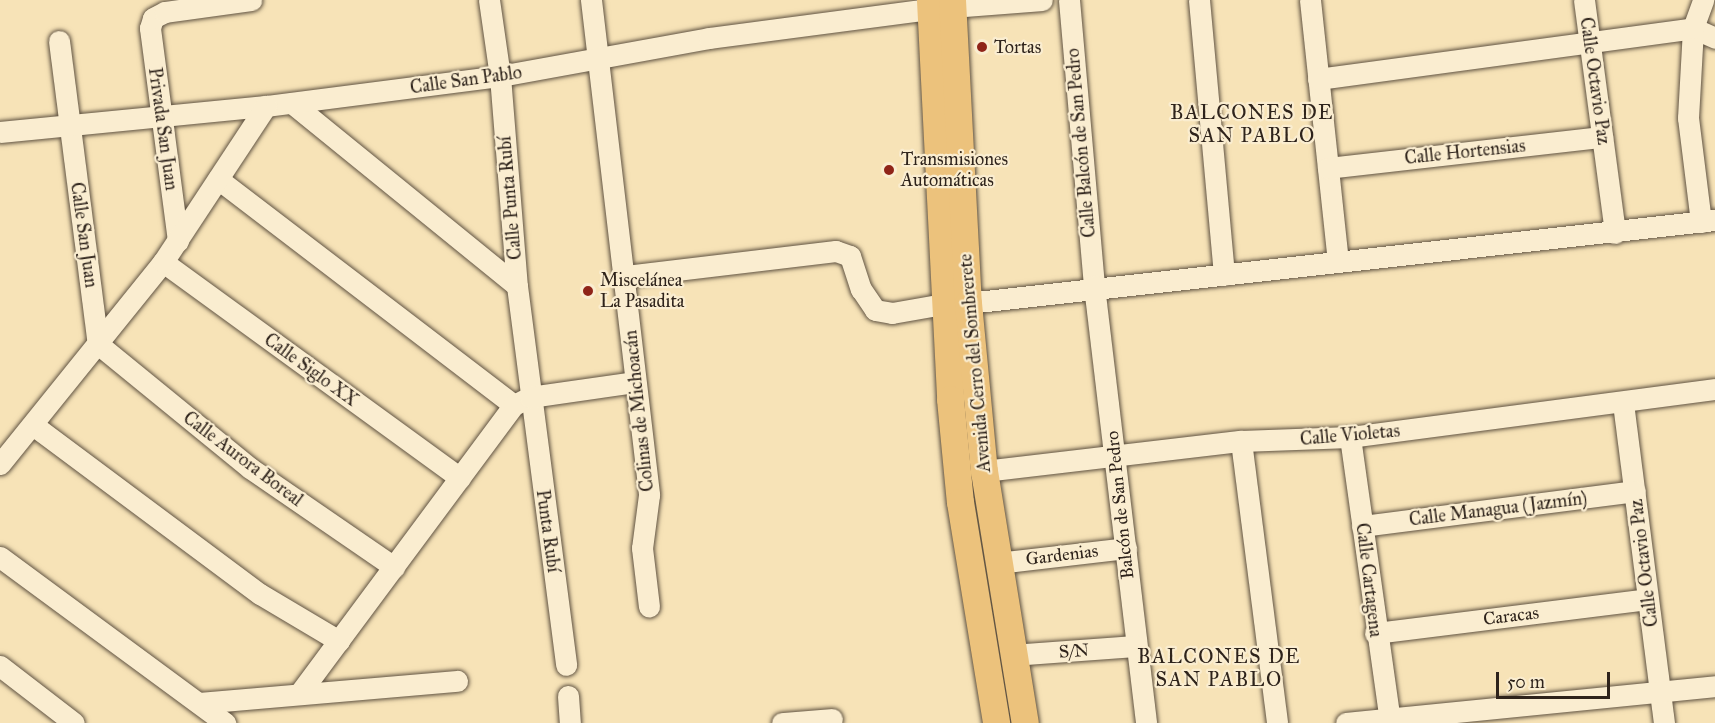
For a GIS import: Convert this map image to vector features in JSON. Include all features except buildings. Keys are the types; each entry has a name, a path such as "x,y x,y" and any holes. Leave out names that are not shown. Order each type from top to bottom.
{"main road":[{"name":"Avenida Cerro del Sombrerete","path":"941,4 956,303 960,502 996,723"},
{"name":"Avenida Cerro del Sombrerete","path":"956,303 1012,655 1025,723"}],"street":[{"name":"Privada San Juan","path":"178,241 150,28 153,18 165,12 251,0"},
{"name":"Calle Punta Rubí","path":"489,0 500,76 517,286 522,401"},
{"name":"Colinas de Michoacán","path":"591,0 626,276 634,382 649,495 642,548 649,607"},
{"name":"Calle San Pablo","path":"0,132 266,106 500,76 600,60 709,38 941,4 1042,0"},
{"name":"Calle Balcón de San Pedro","path":"1069,0 1094,286"},
{"path":"1199,0 1224,275"},
{"path":"1310,0 1338,261"},
{"name":"Calle Octavio Paz","path":"1584,0 1615,233"},
{"path":"626,276 836,251 850,256 861,289 875,310 892,313 1094,286 1224,275 1708,221 1688,118 1693,28 1703,0"},
{"path":"1318,79 1693,28 1715,38"},
{"path":"59,41 69,126"},
{"path":"292,103 517,286"},
{"path":"0,464 178,241 266,106"},
{"name":"Calle San Juan","path":"69,126 98,344"},
{"name":"Calle Hortensias","path":"1328,168 1602,137"},
{"path":"218,179 522,401"},
{"name":"Calle Siglo XX","path":"162,262 460,478"},
{"name":"Balcón de San Pedro","path":"1094,286 1126,548 1135,646 1146,723"},
{"name":"Calle Aurora Boreal","path":"98,344 250,468 394,567"},
{"path":"299,694 460,478 522,401 634,382"},
{"name":"Calle Violetas","path":"984,471 1115,458 1240,441 1350,437 1623,403 1715,389"},
{"name":"Punta Rubí","path":"522,401 566,664"},
{"name":"Calle Octavio Paz","path":"1623,403 1664,723"},
{"path":"33,425 260,594 339,641"},
{"name":"Calle Cartagena","path":"1350,437 1375,633 1390,721"},
{"path":"1240,441 1277,723"},
{"name":"Calle Managua (Jazmín)","path":"1362,526 1635,491"},
{"name":"Gardenias","path":"997,563 1126,548"},
{"path":"0,557 225,723"},
{"name":"Caracas","path":"1375,633 1647,599"},
{"path":"978,614 1005,610"},
{"name":"S/N","path":"1012,655 1135,646"},
{"path":"0,666 74,723"},
{"path":"199,703 457,681"},
{"path":"1346,723 1390,721 1715,686"},
{"path":"568,696 570,723"},
{"path":"782,723 835,722"}],"place":[{"name":"Tortas","path":"982,47"},
{"name":"Transmisiones Automáticas","path":"889,170"},
{"name":"Miscelánea La Pasadita","path":"588,291"}],"district":[{"name":"BALCONES DE SAN PABLO","path":"1252,124"},
{"name":"BALCONES DE SAN PABLO","path":"1219,668"}]}
